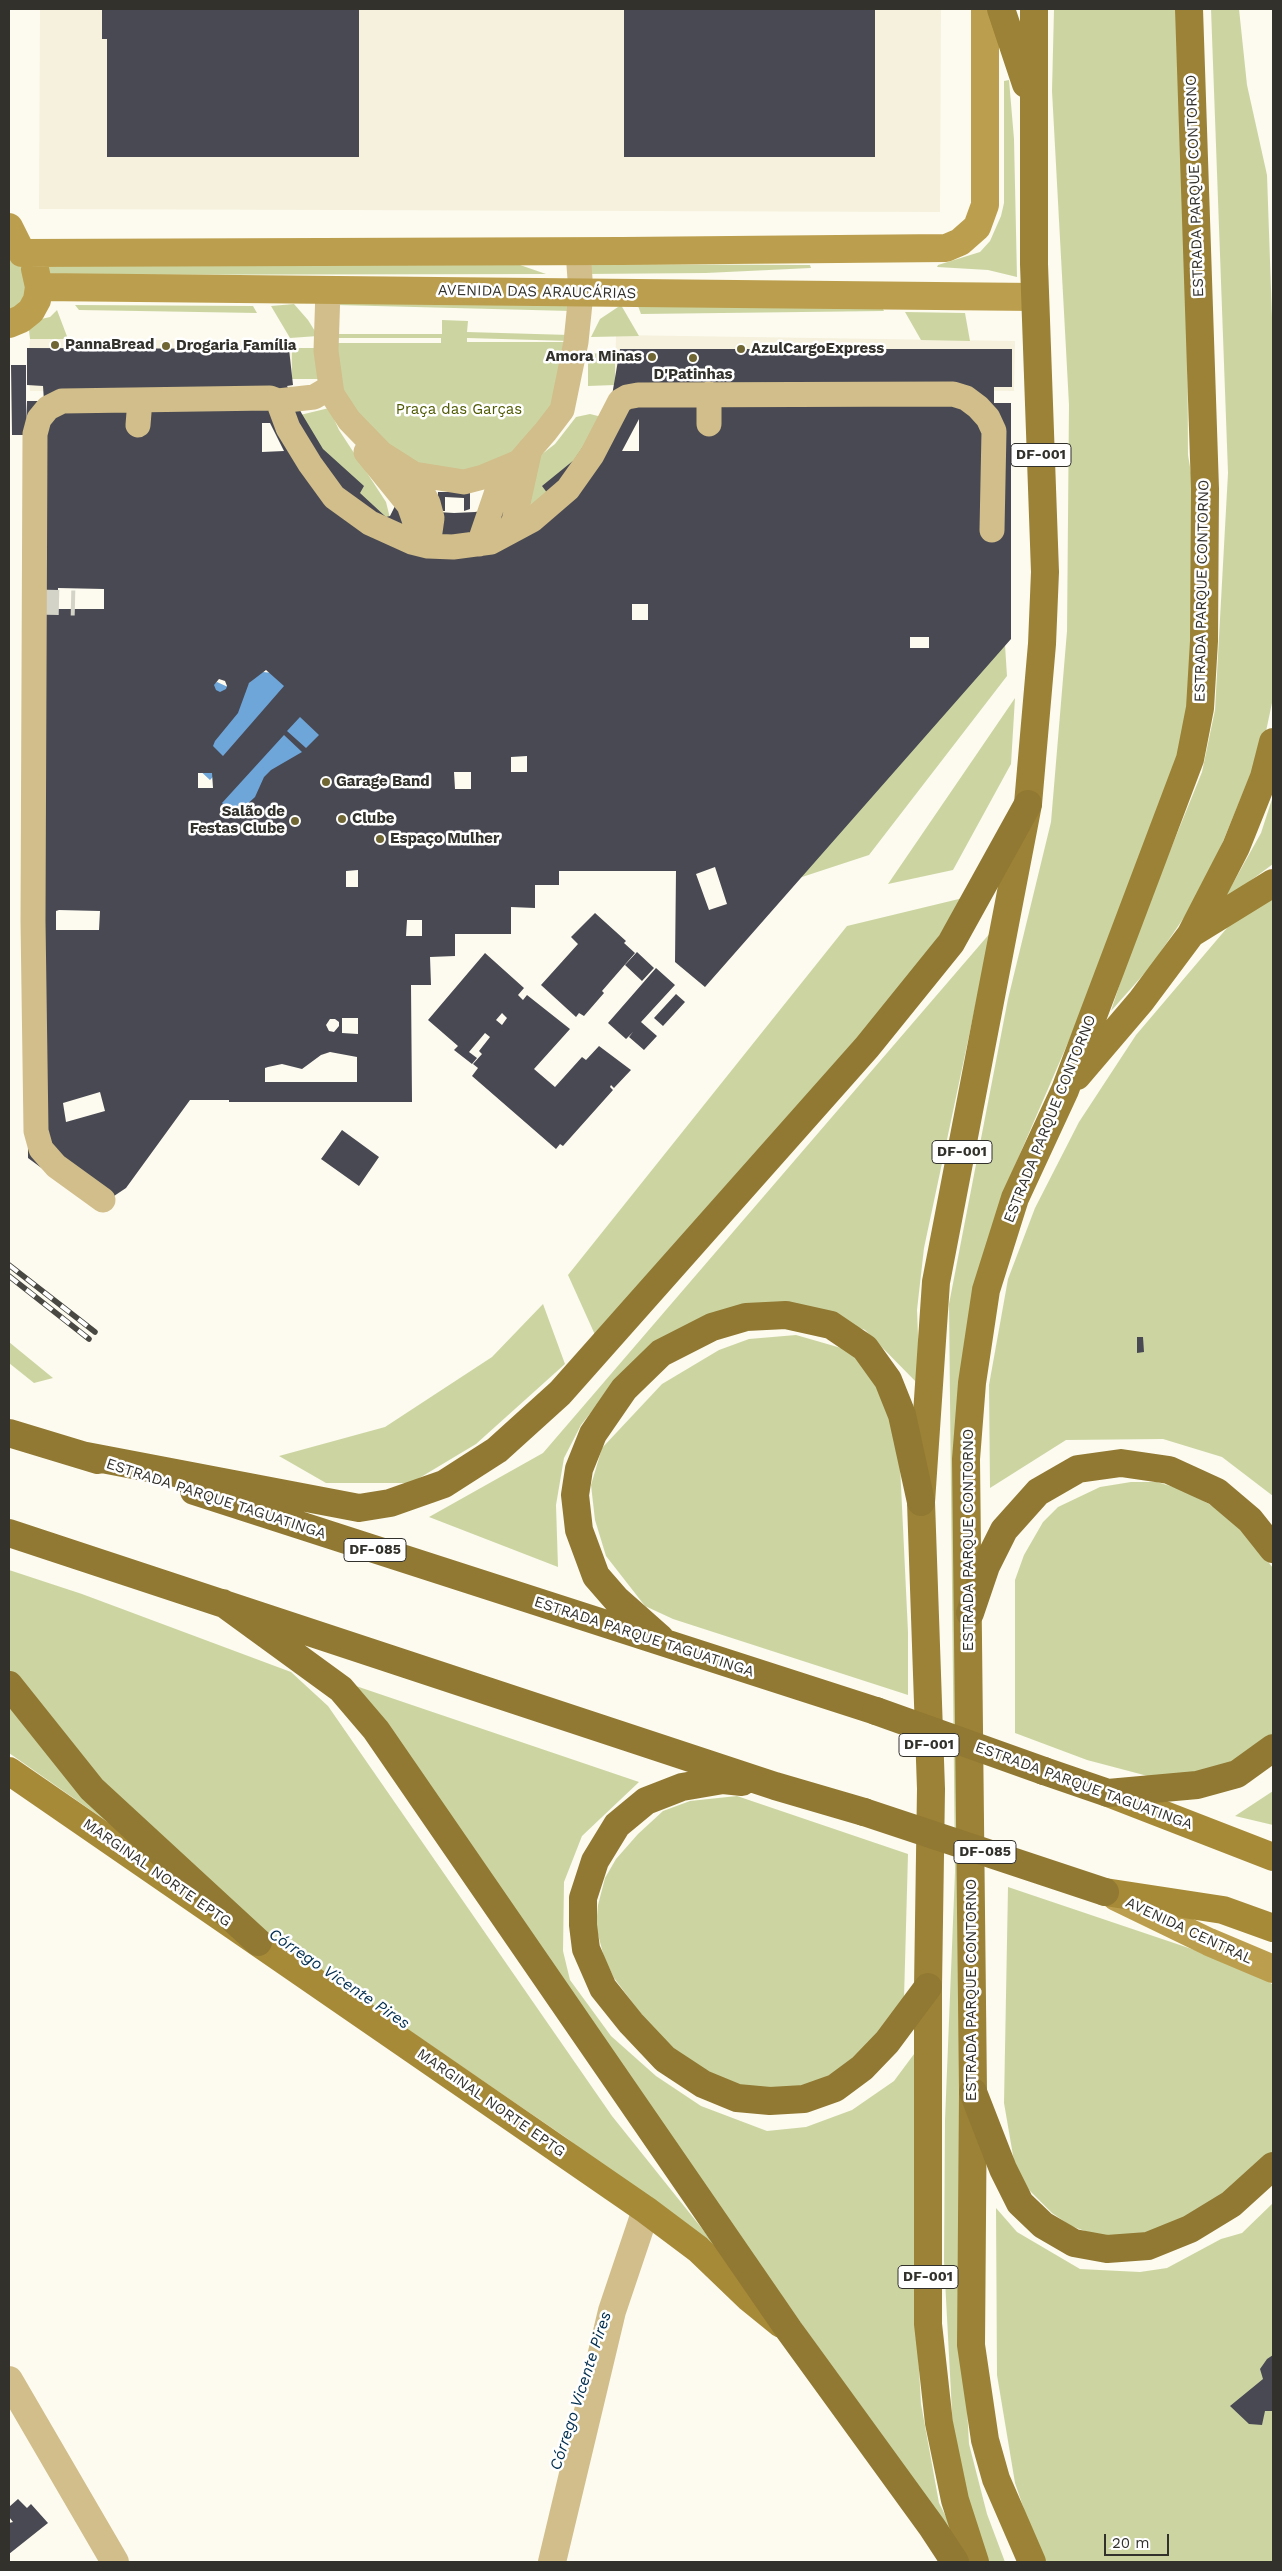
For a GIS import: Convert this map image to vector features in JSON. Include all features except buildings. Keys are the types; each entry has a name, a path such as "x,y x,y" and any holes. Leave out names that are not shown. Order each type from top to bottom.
{"highway":[{"path":"1001,9 1032,104"},
{"name":"DF-001","path":"975,2562 955,2500 939,2423 928,2324 928,1987 931,1788 921,1502 936,1282 1028,804 1042,644 1045,572 1035,297 1032,104 1034,9"},
{"name":"ESTRADA PARQUE CONTORNO","path":"1032,2562 996,2479 985,2440 971,2345 973,2092 970,1613 966,1459 972,1383 986,1290 1016,1198 1064,1090 1190,759 1200,708 1204,641 1205,489 1189,9"},
{"path":"1064,1090 1141,1001 1191,934 1236,847 1264,777 1273,742"},
{"path":"81,1455 359,1508 390,1503 444,1484 497,1450 560,1393 867,1047 951,943 1028,804"},
{"path":"1191,934 1273,883"},
{"path":"668,1645 616,1599 596,1576 579,1530 575,1495 579,1469 593,1434 624,1389 662,1353 712,1327 746,1317 786,1315 831,1325 865,1348 888,1380 902,1415 921,1502"},
{"name":"ESTRADA PARQUE TAGUATINGA","path":"9,1433 876,1712 1108,1793"},
{"path":"970,1613 986,1566 1004,1530 1038,1492 1078,1470 1121,1463 1169,1470 1217,1492 1250,1520 1273,1549"},
{"name":"DF-085","path":"9,1533 775,1786 864,1812 1106,1892"},
{"path":"223,1603 340,1689 376,1730 789,2330 955,2562"},
{"path":"9,1685 92,1789 258,1942"},
{"path":"1108,1793 1197,1786 1237,1774 1273,1748"},
{"path":"775,1786 723,1780 682,1787 646,1801 617,1825 596,1861 583,1898 582,1925 586,1949 604,1988 631,2023 665,2058 680,2069 702,2084 737,2098 770,2102 804,2099 835,2088 855,2073 887,2042 928,1987"},
{"path":"973,2092 1003,2169 1020,2202 1043,2225 1074,2243 1107,2249 1148,2246 1190,2229 1232,2204 1273,2166"}],"main road":[{"path":"15,250 578,251 946,248 960,242 977,228 985,205 985,9"},
{"path":"9,226 15,250 31,262 38,274 40,287 37,300 31,311 21,319 9,324"},
{"name":"AVENIDA DAS ARAUCÁRIAS","path":"40,287 1035,297"},
{"name":"MARGINAL NORTE EPTG","path":"9,1771 646,2210 698,2248 749,2298 789,2330"},
{"name":"ESTRADA PARQUE TAGUATINGA","path":"1108,1793 1273,1857"},
{"path":"1235,1841 1273,1846"},
{"name":"DF-085","path":"1106,1892 1223,1910 1273,1928"},
{"name":"AVENIDA CENTRAL","path":"1106,1892 1209,1942 1273,1969"}],"street":[{"path":"381,453 414,474 453,482 483,478 518,460 546,431 562,410 576,342 581,292 578,251"},
{"path":"328,290 326,351 332,394 349,420 381,453 421,489 428,502 432,518 412,541"},
{"path":"103,1200 56,1166 41,1149 36,1131 32,921 45,631 35,434 39,420 48,408 62,401 270,398 278,401 314,397 331,387"},
{"path":"703,394 703,424"},
{"path":"278,401 288,428 310,464 334,496 370,523 412,541 453,547 492,540 532,520 568,489 592,455 620,400 638,395 953,394 966,398 988,418 994,432 992,530"},
{"path":"131,425 132,400"},
{"path":"342,410 339,420 397,489 391,500 400,524 412,541"},
{"path":"492,540 518,460"},
{"path":"552,2562 612,2311 646,2210"},
{"path":"9,2380 115,2562"}],"shaded area":[{"path":"40,9 941,9 940,212 39,209"},
{"path":"616,335 1015,341 1014,391 615,385"},
{"path":"30,339 292,341 292,393 30,391 28,363"}],"green space":[{"path":"1054,9 1177,9 1187,269 1188,455 1195,497 1191,713 1176,764 1079,1017 1013,1170 971,1306 959,2261 969,2444 987,2514 1005,2562 989,2562 974,2521 954,2450 944,2261 945,2120 955,1872 949,1304 1008,999 1051,822 1067,631 1069,405 1052,91"},
{"path":"1211,9 1239,9 1247,85 1267,175 1273,346 1273,698 1264,741 1204,888 1151,966 1111,1011 1135,937 1202,772 1215,710 1228,473"},
{"path":"1009,80 1014,139 1017,277 988,270 937,267 938,265 980,252 990,241 1001,216 1004,203 1004,81"},
{"path":"9,255 22,264 29,283 23,301 9,312"},
{"path":"586,264 810,265 811,268 706,273 586,274"},
{"path":"45,265 520,265 546,274 45,275"},
{"path":"336,299 571,305 571,311 336,305"},
{"path":"880,303 884,311 641,314 638,306"},
{"path":"294,304 308,320 318,336 290,338 271,306"},
{"path":"75,305 253,306 257,313 79,310"},
{"path":"621,305 639,336 591,337 600,319"},
{"path":"57,310 68,339 30,339 28,322 50,317"},
{"path":"905,312 965,313 970,341 921,340"},
{"name":"Praça das Garças","path":"442,320 468,321 467,332 570,335 570,341 467,338 467,342 570,342 562,392 515,460 470,481 406,464 347,409 329,343 441,343 441,338 336,338 336,334 442,334"},
{"path":"292,348 319,348 319,379 292,379"},
{"path":"615,352 615,385 588,386 588,354"},
{"path":"329,408 339,430 386,502 391,522 374,518 292,417"},
{"path":"590,414 602,417 586,453 527,515 533,461 555,444 576,417"},
{"path":"1003,614 1007,676 869,855 799,878"},
{"path":"1015,698 1011,764 953,870 888,884"},
{"path":"1273,796 1273,864 1223,901 1261,833"},
{"path":"963,898 925,958 884,1012 596,1337 568,1275 847,926"},
{"path":"1273,899 1273,1496 1222,1457 1163,1439 1066,1440 990,1488 989,1385 1008,1279 1035,1208 1079,1122 1136,1035 1238,915"},
{"path":"991,932 924,1248 917,1310 920,1386 865,1330 794,1303 611,1387 581,1425 564,1458 556,1505 558,1567 429,1517 543,1453"},
{"path":"543,1304 565,1364 476,1444 411,1483 326,1483 279,1456 385,1427 492,1357"},
{"path":"796,1335 848,1350 863,1365 876,1383 899,1444 908,1632 908,1695 673,1619 645,1606 606,1556 595,1520 591,1485 602,1448 662,1384 719,1350 749,1339"},
{"path":"9,1342 53,1378 34,1383 9,1363"},
{"path":"1131,1482 1157,1482 1180,1489 1209,1504 1236,1521 1273,1568 1273,1735 1245,1762 1159,1779 1087,1760 1015,1733 1015,1580 1024,1555 1043,1522 1058,1507 1100,1487"},
{"path":"9,1570 82,1594 291,1672 328,1706 612,2116 740,2276 568,2139 255,1925 9,1753"},
{"path":"353,1685 639,1782 582,1836 564,1882 563,1951 570,1980 611,2036 656,2076 701,2106 767,2131 806,2127 852,2110 894,2081 920,2046 918,2351 921,2404 939,2503 969,2562"},
{"path":"1273,1791 1273,1825 1235,1816"},
{"path":"737,1796 908,1854 904,1999 883,2034 820,2086 774,2093 735,2087 697,2068 656,2034 614,1978 604,1957 596,1927 598,1905 605,1878 616,1859 638,1834 663,1811 690,1801"},
{"path":"1008,1887 1254,1970 1273,1985 1273,2155 1254,2174 1154,2236 1096,2235 1071,2226 1052,2213 1026,2187 1015,2167 1004,2103"},
{"path":"1273,2203 1273,2562 1042,2562 1015,2483 997,2375 996,2208 1017,2232 1080,2269 1140,2272 1167,2268 1221,2239 1242,2233"}],"water":[{"path":"282,668 289,697 210,780 183,755 209,686 217,682 228,687 247,685 257,674 263,672 273,673"},
{"path":"292,710 331,723 244,818 199,809"}],"tunnel":[{"path":"34,602 75,603"}],"railway":[{"path":"9,1265 95,1332"},
{"path":"9,1276 89,1339"}],"place":[{"name":"PannaBread","path":"55,345"},
{"name":"Drogaria Família","path":"166,346"},
{"name":"AzulCargoExpress","path":"741,349"},
{"name":"Amora Minas","path":"652,357"},
{"name":"D'Patinhas","path":"693,358"},
{"name":"Garage Band","path":"326,782"},
{"name":"Clube","path":"342,819"},
{"name":"Salão de Festas Clube","path":"295,821"},
{"name":"Espaço Mulher","path":"380,839"}],"water label":[{"name":"Córrego Vicente Pires","path":"339,1979"},
{"name":"Córrego Vicente Pires","path":"581,2391"}]}
